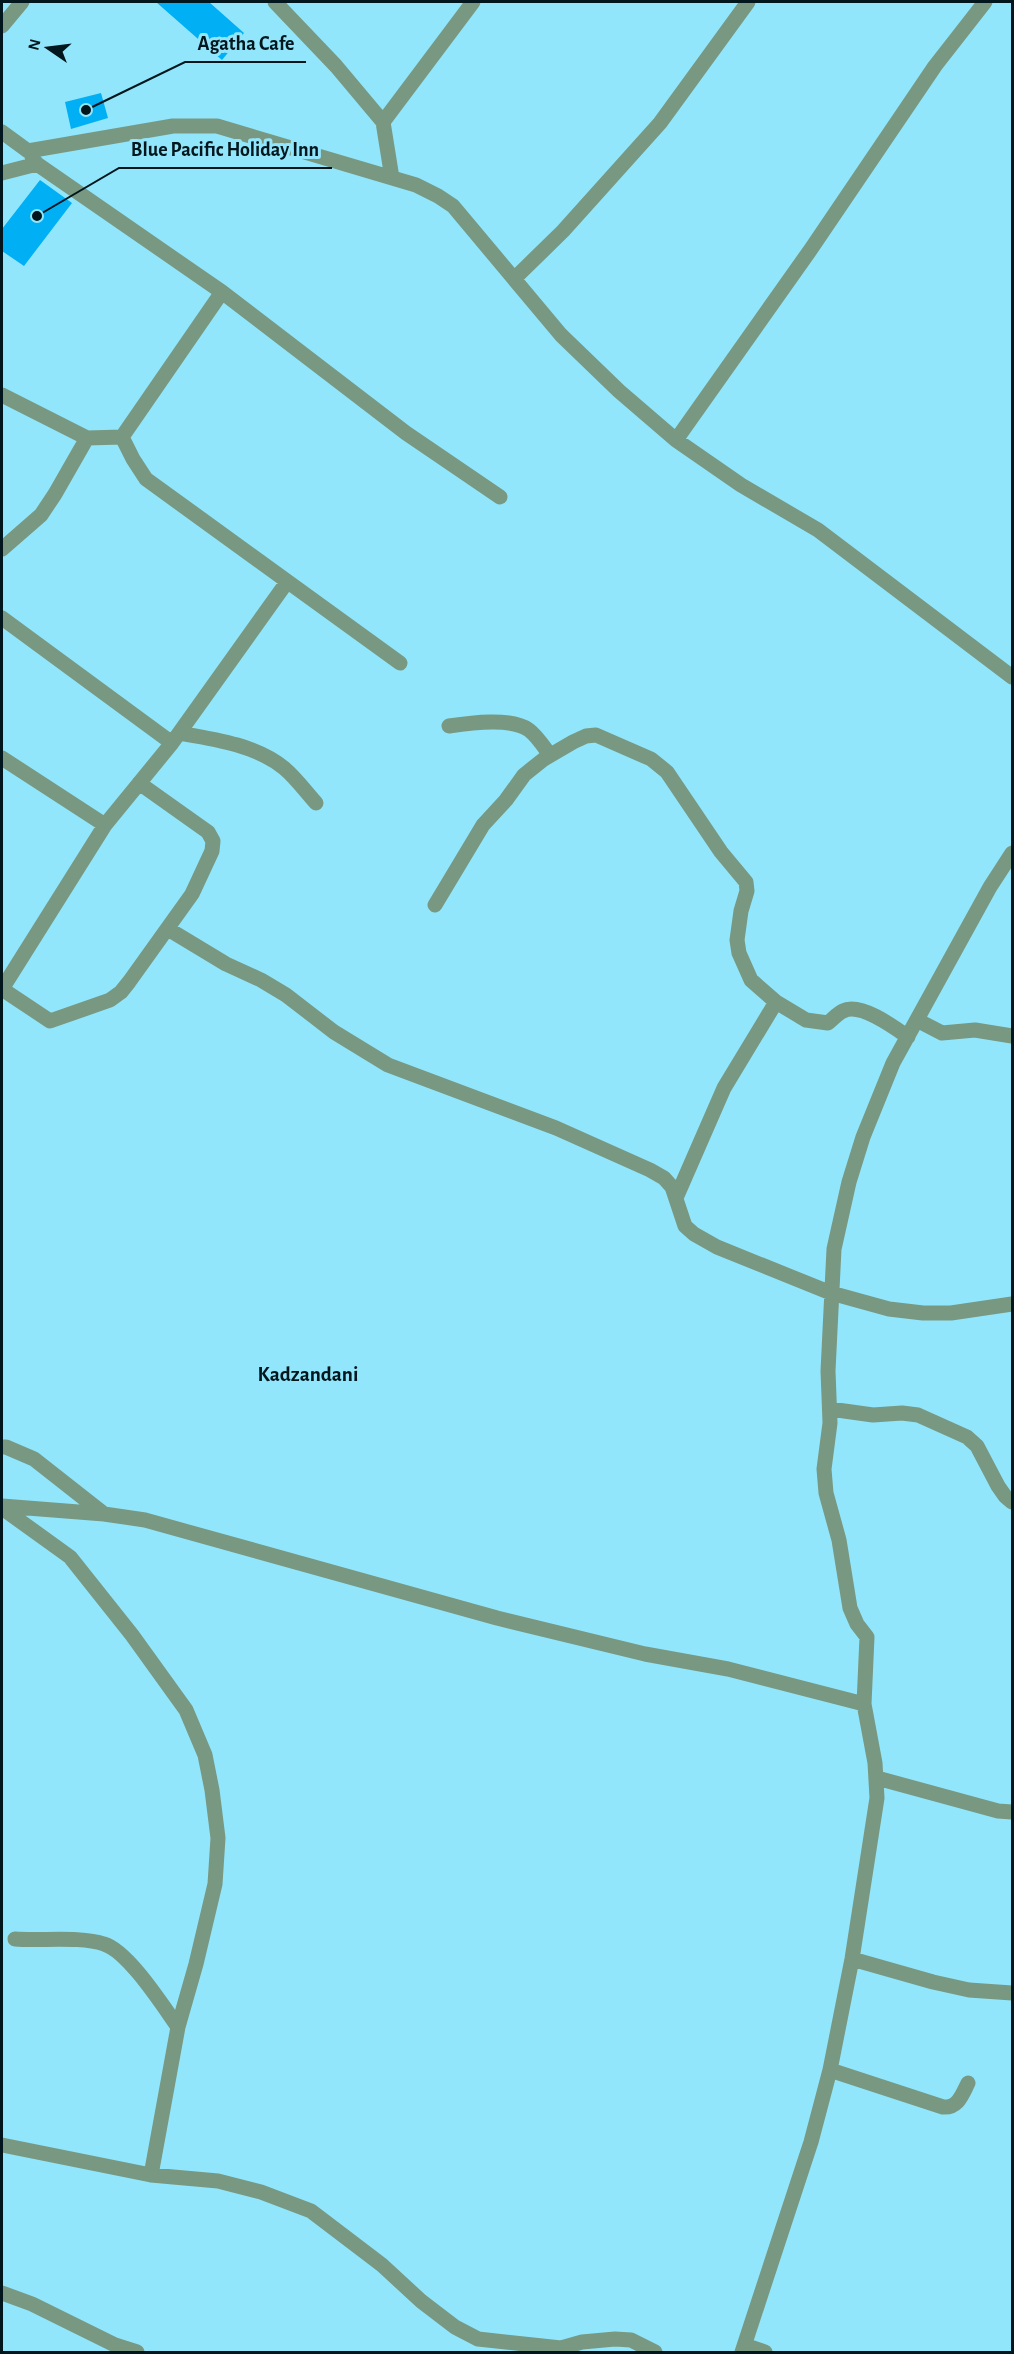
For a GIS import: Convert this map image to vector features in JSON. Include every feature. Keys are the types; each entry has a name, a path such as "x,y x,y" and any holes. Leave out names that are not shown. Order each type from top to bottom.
{"street":[{"path":"2,27 22,2"},
{"path":"274,2 336,66 382,122 392,178"},
{"path":"382,122 473,2"},
{"path":"515,278 563,231 660,123 748,2"},
{"path":"676,440 811,249 935,66 985,2"},
{"path":"28,151 173,126 217,126 416,185 438,196 453,206 561,335 619,391 676,440 741,485 818,530 1012,677"},
{"path":"2,132 28,151 37,164 222,292 406,433 500,497"},
{"path":"2,173 37,164"},
{"path":"122,436 222,292"},
{"path":"2,395 87,438 122,436"},
{"path":"122,436 146,479 400,663"},
{"path":"2,549 41,515 87,438"},
{"path":"139,783 208,832 213,841 208,862 192,894 121,992 110,1000 55,1021 46,1020 2,989 105,825 139,783 176,738 287,582"},
{"path":"2,618 176,738 232,744 266,756 285,769 316,803"},
{"path":"449,726 483,721 523,727 529,730 550,755"},
{"path":"435,905 483,825 506,800 524,775 550,755 586,736 596,735 651,759 667,772 721,852 746,882 747,891 740,922 738,948 751,980 776,1002 806,1020 828,1023 845,1009 855,1010 885,1021 908,1037"},
{"path":"2,758 105,825"},
{"path":"765,2352 743,2349 811,2142 830,2070 852,1959 878,1798 877,1778 864,1704 867,1637 857,1624 850,1608 839,1540 825,1487 830,1409 828,1371 834,1249 849,1182 872,1112 893,1063 990,887 1012,853"},
{"path":"168,929 226,964 261,980 286,995 334,1032 388,1065 556,1128 664,1178 672,1187 685,1226 717,1247 831,1293 889,1309 951,1313 1012,1304"},
{"path":"675,1197 724,1088 776,1002"},
{"path":"917,1020 942,1033 975,1030 1012,1036"},
{"path":"830,1409 873,1415 902,1413 918,1416 967,1437 977,1446 998,1486 1005,1497 1012,1502"},
{"path":"2,1447 34,1459 104,1514"},
{"path":"2,1507 104,1514 145,1520 497,1618 645,1654 728,1669 864,1704"},
{"path":"2,1507 70,1557 132,1635 186,1710 205,1755 218,1838 215,1884 178,2027 151,2175"},
{"path":"877,1778 999,1811 1012,1812"},
{"path":"15,1939 90,1941 106,1944 137,1972 178,2027"},
{"path":"852,1959 969,1990 1012,1993"},
{"path":"830,2070 950,2108 957,2103 968,2083"},
{"path":"2,2145 151,2175 218,2181 261,2192 311,2211 382,2265 421,2301 455,2327 478,2339 561,2348 582,2342 631,2340 655,2352"},
{"path":"2,2293 32,2304 116,2345 137,2352"}],"building":[{"path":"156,2 209,2 244,33 222,60"},
{"path":"101,93 108,118 71,129 65,102"},
{"path":"40,180 72,203 24,266 2,251 2,229"}],"place":[{"name":"Agatha Cafe","path":"86,110"},
{"name":"Blue Pacific Holiday Inn","path":"37,216"}],"district":[{"name":"Kadzandani","path":"308,1374"}]}
